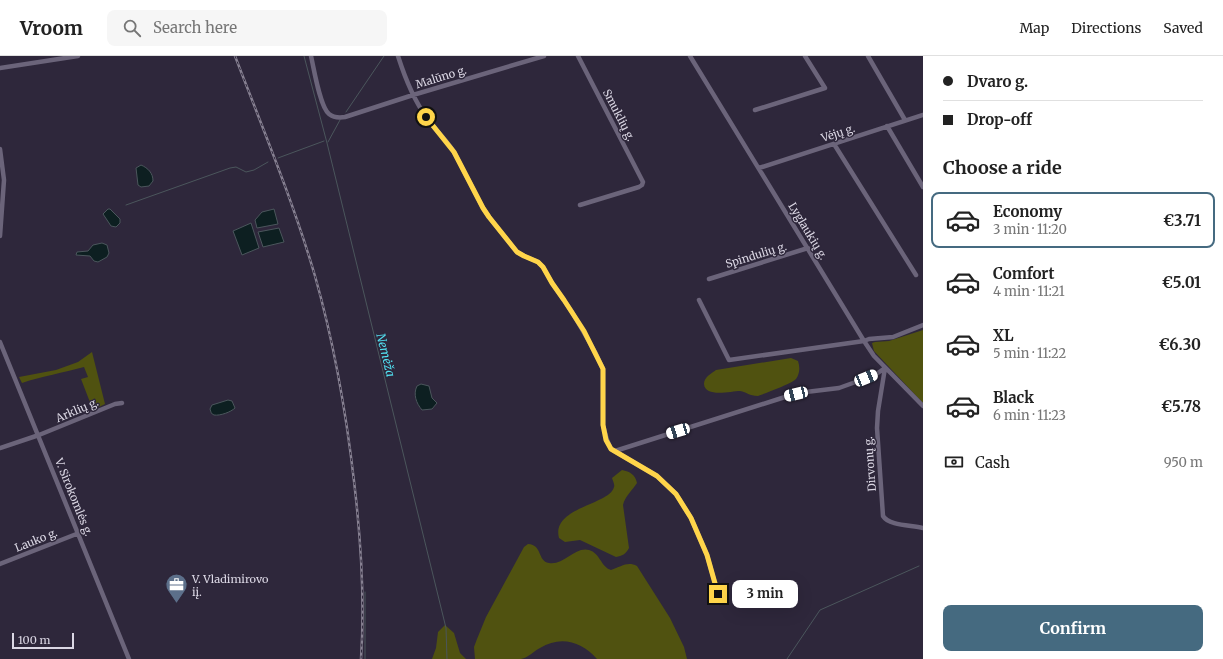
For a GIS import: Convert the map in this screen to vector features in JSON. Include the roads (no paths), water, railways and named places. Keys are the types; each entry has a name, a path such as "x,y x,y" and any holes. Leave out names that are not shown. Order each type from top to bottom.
{"street":[{"path":"0,68 78,56"},
{"name":"Malūno g.","path":"311,56 325,110 332,116 345,117 544,56"},
{"path":"398,56 413,95 426,117 454,152 489,217 517,252 538,262 543,267 584,331 603,369 603,425 608,445 611,449 657,476 676,494 691,518 700,537 712,570 718,594"},
{"name":"Smuklių g.","path":"578,56 643,182 639,187 580,205"},
{"name":"Lyglaukių g.","path":"690,56 864,341 874,356 923,406"},
{"path":"754,110 825,88 805,56"},
{"path":"868,56 905,120"},
{"name":"Vėjų g.","path":"759,168 923,115"},
{"path":"887,126 923,187"},
{"path":"834,144 916,275"},
{"path":"0,149 4,180 0,236"},
{"name":"Spindulių g.","path":"709,279 808,248"},
{"path":"699,300 729,360 864,341 869,339 893,337 923,325"},
{"name":"V. Sirokomlės g.","path":"0,342 130,659"},
{"path":"615,451 785,397 806,392 839,388 875,375 886,368"},
{"name":"Dirvonų g.","path":"886,368 878,411 877,428 883,516 887,521 923,528"},
{"name":"Arklių g.","path":"0,448 39,436 122,402"},
{"name":"Lauko g.","path":"0,564 79,533"}],"waterway":[{"name":"Nemėža","path":"304,56 327,143 446,628 447,659"},
{"path":"346,112 384,56"},
{"path":"328,142 340,120"},
{"path":"278,158 324,141"},
{"path":"126,205 230,168 236,167 246,172 254,170 268,162"},
{"path":"787,659 820,610 919,566"},
{"path":"365,592 365,659"}],"railway":[{"path":"235,56 297,220 315,276 334,352 347,429 359,525 363,615 361,659"}],"place":[{"name":"V. Vladimirovo iį.","path":"177,604"}]}
